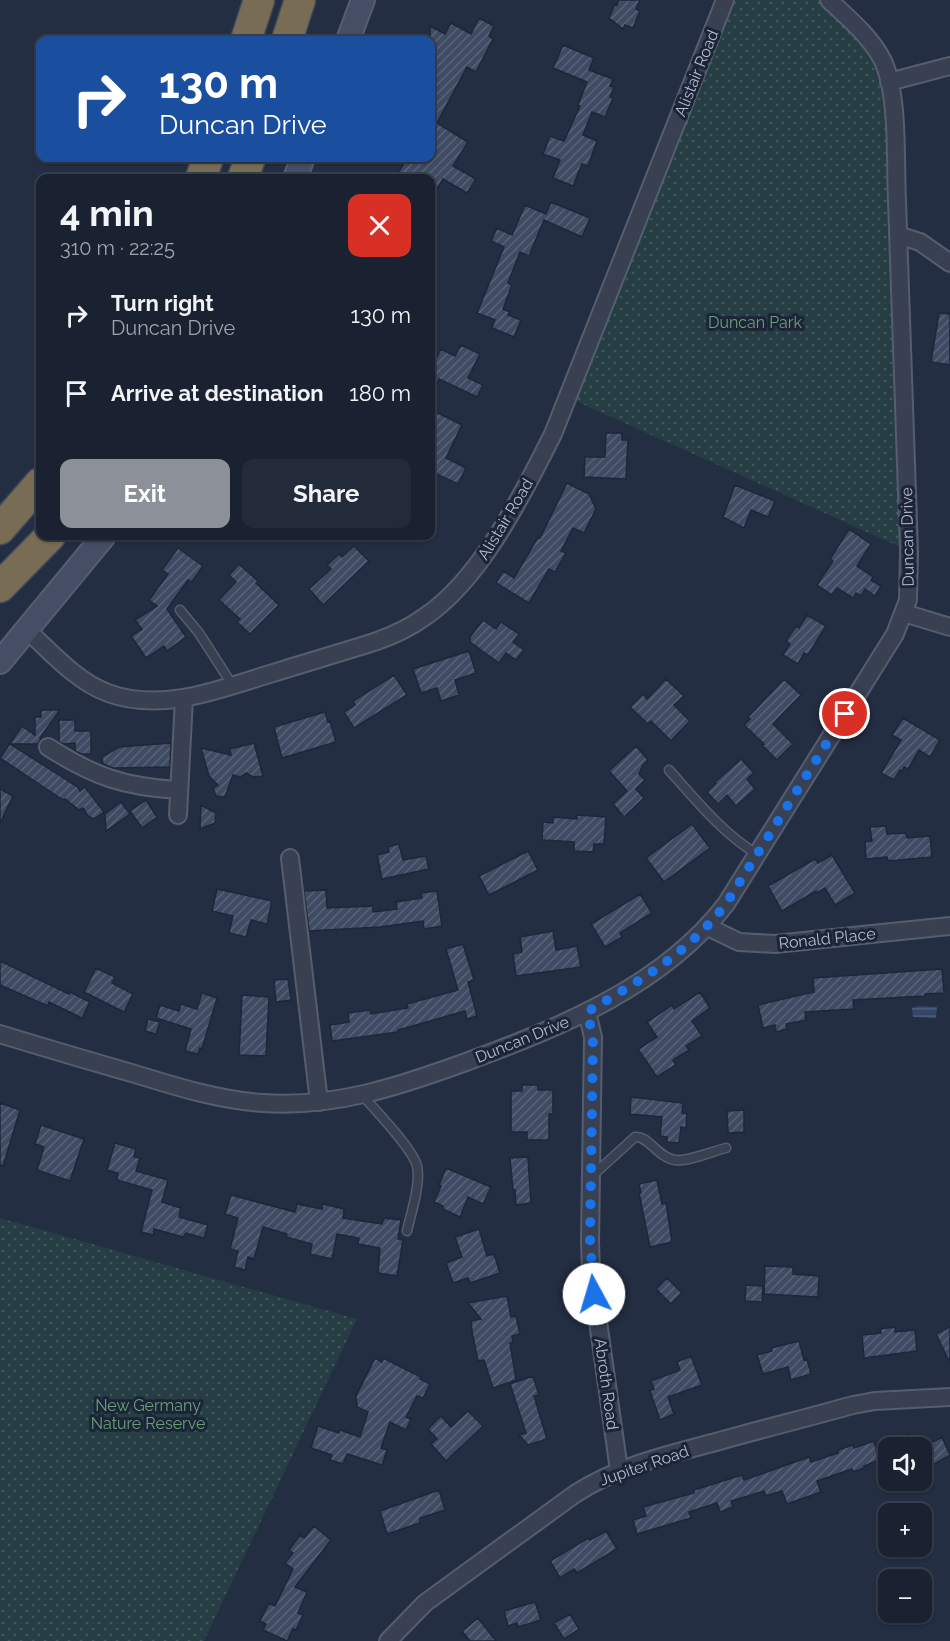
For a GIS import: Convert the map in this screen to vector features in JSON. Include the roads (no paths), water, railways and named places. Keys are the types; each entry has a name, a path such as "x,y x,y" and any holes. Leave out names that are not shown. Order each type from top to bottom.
{"highway":[{"path":"247,36 259,0"},
{"path":"288,36 300,0"},
{"path":"0,529 36,488"},
{"path":"0,587 46,540"}],"street":[{"path":"350,36 363,0"},
{"name":"Alistair Road","path":"26,629 79,676 107,693 150,701 184,698 233,686 399,633 425,618 442,603 473,571 517,502 557,425 725,0"},
{"name":"Duncan Drive","path":"0,1034 213,1096 291,1105 363,1096 396,1087 530,1038 587,1012 662,966 708,927 726,904 895,634 904,614 909,592 898,235 890,82 884,62 877,52 829,0"},
{"path":"890,82 950,66"},
{"path":"898,235 920,242 950,263"},
{"path":"0,662 101,540"},
{"path":"904,614 950,627"},
{"path":"178,815 184,698"},
{"path":"48,747 93,773 115,781 145,788 178,790"},
{"path":"290,858 319,1102"},
{"name":"Ronald Place","path":"708,927 739,942 776,944 950,926"},
{"name":"Abroth Road","path":"587,1012 593,1037 591,1272 619,1470"},
{"name":"Jupiter Road","path":"388,1641 425,1603 575,1494 619,1470 665,1455 853,1405 875,1401 950,1398"}],"lane":[{"path":"180,610 199,633 233,686"},
{"path":"669,770 703,809 742,846 757,854"},
{"path":"363,1096 411,1153 417,1167 416,1191 407,1231"},
{"path":"591,1177 635,1137 639,1136 644,1138 657,1152 677,1161 726,1148"}],"water":[{"path":"937,1007 936,1018 913,1017 912,1008"}],"park label":[{"name":"Duncan Park","path":"755,322"},
{"name":"New Germany Nature Reserve","path":"148,1414"}]}
